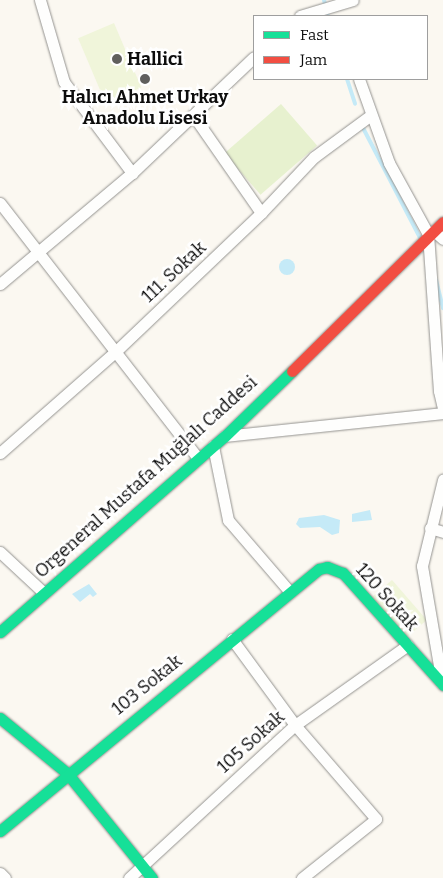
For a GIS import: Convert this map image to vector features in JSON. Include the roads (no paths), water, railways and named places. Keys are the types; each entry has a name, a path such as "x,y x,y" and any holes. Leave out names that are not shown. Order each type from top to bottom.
{"street":[{"path":"40,0 64,82 132,173"},
{"path":"303,15 327,6 353,0"},
{"path":"327,6 339,15"},
{"path":"0,284 36,251 132,173 253,58"},
{"path":"360,80 369,116 388,162 431,232 443,239"},
{"path":"193,115 261,213"},
{"name":"111. Sokak","path":"0,454 114,353 261,213 314,157 369,116"},
{"path":"0,203 114,353 198,458"},
{"name":"Orgeneral Mustafa Muğlalı Caddesi","path":"0,632 43,592 225,436 443,222"},
{"path":"431,232 439,392 443,409"},
{"path":"225,436 443,413"},
{"path":"213,446 228,520 290,592"},
{"path":"443,480 422,566 443,684"},
{"path":"430,528 443,532"},
{"path":"0,552 43,592"},
{"name":"120 Sokak","path":"319,570 327,567 343,573 443,684"},
{"name":"103 Sokak","path":"0,831 67,773 319,570"},
{"path":"232,639 294,725 376,819 302,878"},
{"name":"105 Sokak","path":"130,878 294,725 408,646"},
{"path":"0,718 67,773 152,878"},
{"path":"0,873 5,878"}],"water":[{"path":"287,259 293,261 295,267 293,273 287,275 281,273 279,267 281,261"},
{"path":"370,510 372,520 352,522 352,514"},
{"path":"324,515 340,520 339,533 332,535 320,527 300,528 296,524 299,518"},
{"path":"89,584 97,594 93,597 90,594 80,602 72,594"}],"waterway":[{"path":"324,0 328,15"},
{"path":"347,80 355,104"},
{"path":"361,124 420,238"},
{"path":"436,280 443,308"}],"place":[{"name":"Hallici","path":"117,59"},
{"name":"Halıcı Ahmet Urkay Anadolu Lisesi","path":"145,79"}]}
